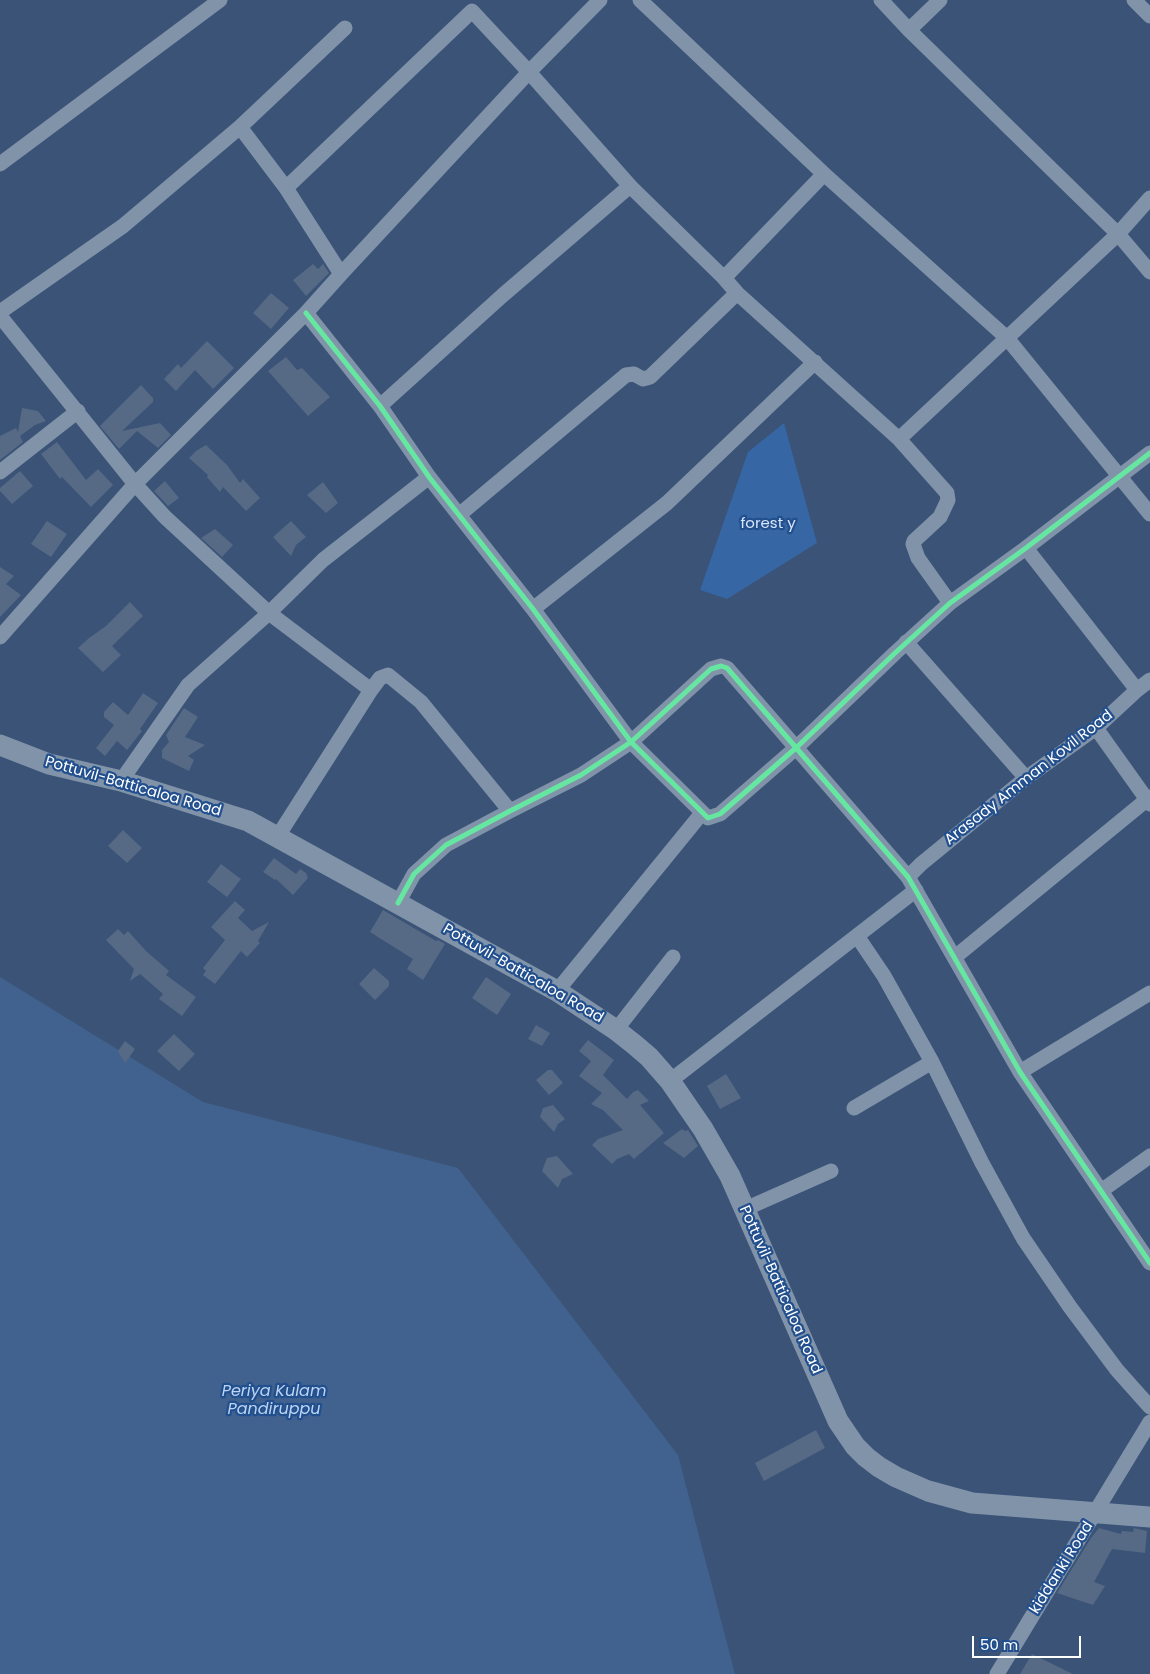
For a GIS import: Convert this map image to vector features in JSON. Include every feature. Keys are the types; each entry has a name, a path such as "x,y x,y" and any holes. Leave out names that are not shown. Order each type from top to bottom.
{"highway":[{"name":"Pottuvil-Batticaloa Road","path":"0,745 49,764 121,781 248,821 557,991 616,1030 649,1058 670,1082 703,1129 730,1176 838,1421 855,1446 866,1457 896,1477 948,1498 972,1503 1150,1518"}],"street":[{"path":"0,164 220,0"},
{"path":"0,637 135,484 306,314 529,72 600,0"},
{"path":"640,0 824,174 1007,338 1150,514"},
{"path":"881,0 909,30 1118,234 1150,272"},
{"path":"909,30 940,0"},
{"path":"1134,0 1150,16"},
{"path":"286,188 467,6 529,72 630,186 737,292 899,439 947,493 948,497 940,517 914,540 914,544 918,558 950,603"},
{"path":"345,28 240,127 123,226 0,314 135,484 165,517 269,614 371,690"},
{"path":"240,127 286,188 341,274"},
{"path":"724,278 824,174"},
{"path":"380,406 503,295 630,186"},
{"path":"899,439 1118,234 1150,198"},
{"path":"459,515 626,375 634,374 643,378 650,377 737,292"},
{"path":"306,314 380,406 429,477 533,608 631,742 708,818 720,814 796,747 906,642 950,603 1026,548 1150,453"},
{"path":"533,608 667,503 815,362"},
{"path":"0,472 78,411"},
{"path":"121,781 188,686 269,614 323,560 429,477"},
{"path":"1026,548 1137,690"},
{"path":"906,642 1026,778"},
{"path":"398,903 414,874 446,845 510,810 581,775 631,742 711,669 721,666 727,668 912,883 1020,1072 1150,1263"},
{"path":"278,836 371,690 380,678 388,675 421,702 510,810"},
{"name":"Arasady Amman Kovil Road","path":"670,1082 857,936 1026,778 1096,728 1150,680"},
{"path":"955,957 1149,800 1096,728"},
{"path":"557,991 702,813"},
{"path":"857,936 884,976 932,1062 1022,1238 1117,1370 1150,1407"},
{"path":"616,1030 673,957"},
{"path":"1020,1072 1150,992"},
{"path":"854,1108 932,1062"},
{"path":"1101,1192 1150,1156"},
{"path":"745,1209 831,1171"},
{"name":"kiddanki Road","path":"997,1674 1096,1514 1150,1422"}],"green space":[{"name":"forest y","path":"784,423 817,543 727,599 700,590 748,452"}],"water":[{"name":"Periya Kulam Pandiruppu","path":"0,977 203,1102 458,1168 678,1455 735,1674 0,1674"}],"building":[{"path":"313,264 318,269 323,264 329,273 306,296 293,280"},
{"path":"271,293 289,308 271,329 253,313"},
{"path":"207,341 234,368 213,389 195,370 176,391 164,379 178,364 181,368"},
{"path":"286,357 297,370 302,368 330,397 308,416 268,371"},
{"path":"141,385 153,398 153,402 122,431 160,423 171,435 158,448 137,431 119,449 100,426"},
{"path":"22,408 38,411 46,421 35,425 20,436 23,442 0,460 0,436 16,428 18,432"},
{"path":"57,442 86,480 98,469 113,485 91,507 62,477 60,479 41,454"},
{"path":"206,445 227,465 240,483 243,479 260,498 246,511 223,487 220,492 207,477 208,475 189,458"},
{"path":"20,471 33,486 12,504 0,491 0,488"},
{"path":"165,481 179,498 168,506 154,491"},
{"path":"323,482 338,503 326,513 307,495"},
{"path":"47,521 67,534 51,557 31,544"},
{"path":"291,521 306,537 296,545 291,556 273,537"},
{"path":"215,529 233,545 222,557 201,538"},
{"path":"0,567 14,576 6,584 21,595 0,617"},
{"path":"130,602 143,616 112,646 121,655 103,672 78,648 106,626"},
{"path":"143,693 158,703 140,729 142,731 127,750 117,741 105,756 96,748 114,725 104,717 104,712 113,702 128,715"},
{"path":"184,708 198,717 185,737 205,745 188,756 194,760 189,771 162,758 162,750 169,742 166,735"},
{"path":"123,830 142,848 127,863 108,846"},
{"path":"274,858 296,874 300,869 306,873 308,878 293,895 276,879 263,872"},
{"path":"221,864 241,879 227,897 207,882"},
{"path":"235,901 245,910 238,918 252,931 269,922 258,941 260,943 247,957 241,951 215,984 203,975 206,971 203,968 225,940 211,927"},
{"path":"383,910 436,941 438,940 445,944 423,980 407,969 413,959 370,932"},
{"path":"118,929 124,935 128,931 146,951 169,971 166,975 196,997 182,1016 159,999 163,994 140,974 130,981 134,969 106,940"},
{"path":"374,968 389,981 389,986 375,1000 359,984"},
{"path":"486,977 511,994 497,1015 472,998"},
{"path":"536,1025 550,1033 542,1046 528,1039"},
{"path":"174,1034 195,1054 179,1071 157,1051"},
{"path":"588,1040 614,1060 603,1075 627,1099 633,1092 638,1090 649,1101 640,1105 664,1133 634,1159 629,1154 617,1159 612,1164 592,1145 598,1139 623,1130 603,1110 591,1104 602,1093 579,1076 591,1061 579,1051"},
{"path":"125,1041 135,1049 125,1063 118,1051"},
{"path":"548,1070 552,1070 563,1083 549,1095 536,1080"},
{"path":"726,1074 741,1098 720,1109 707,1086"},
{"path":"553,1105 565,1119 558,1124 554,1132 540,1117 543,1108"},
{"path":"682,1129 688,1130 698,1146 684,1158 663,1143"},
{"path":"557,1156 573,1174 562,1179 558,1188 542,1171 547,1158"},
{"path":"816,1430 825,1448 764,1481 755,1463"},
{"path":"1099,1528 1121,1534 1122,1531 1133,1532 1134,1528 1147,1531 1145,1553 1112,1549 1094,1582 1105,1586 1093,1605 1057,1593 1091,1538"},
{"path":"1032,1654 1073,1674 1020,1674"}],"cycle path":[{"path":"306,313 380,406 429,477 533,609 631,742 708,818 720,814 797,747 950,603 1026,548 1150,453"},
{"path":"398,903 414,874 446,845 581,775 631,742 711,669 721,666 727,668 908,877 1020,1072 1150,1263"}]}
